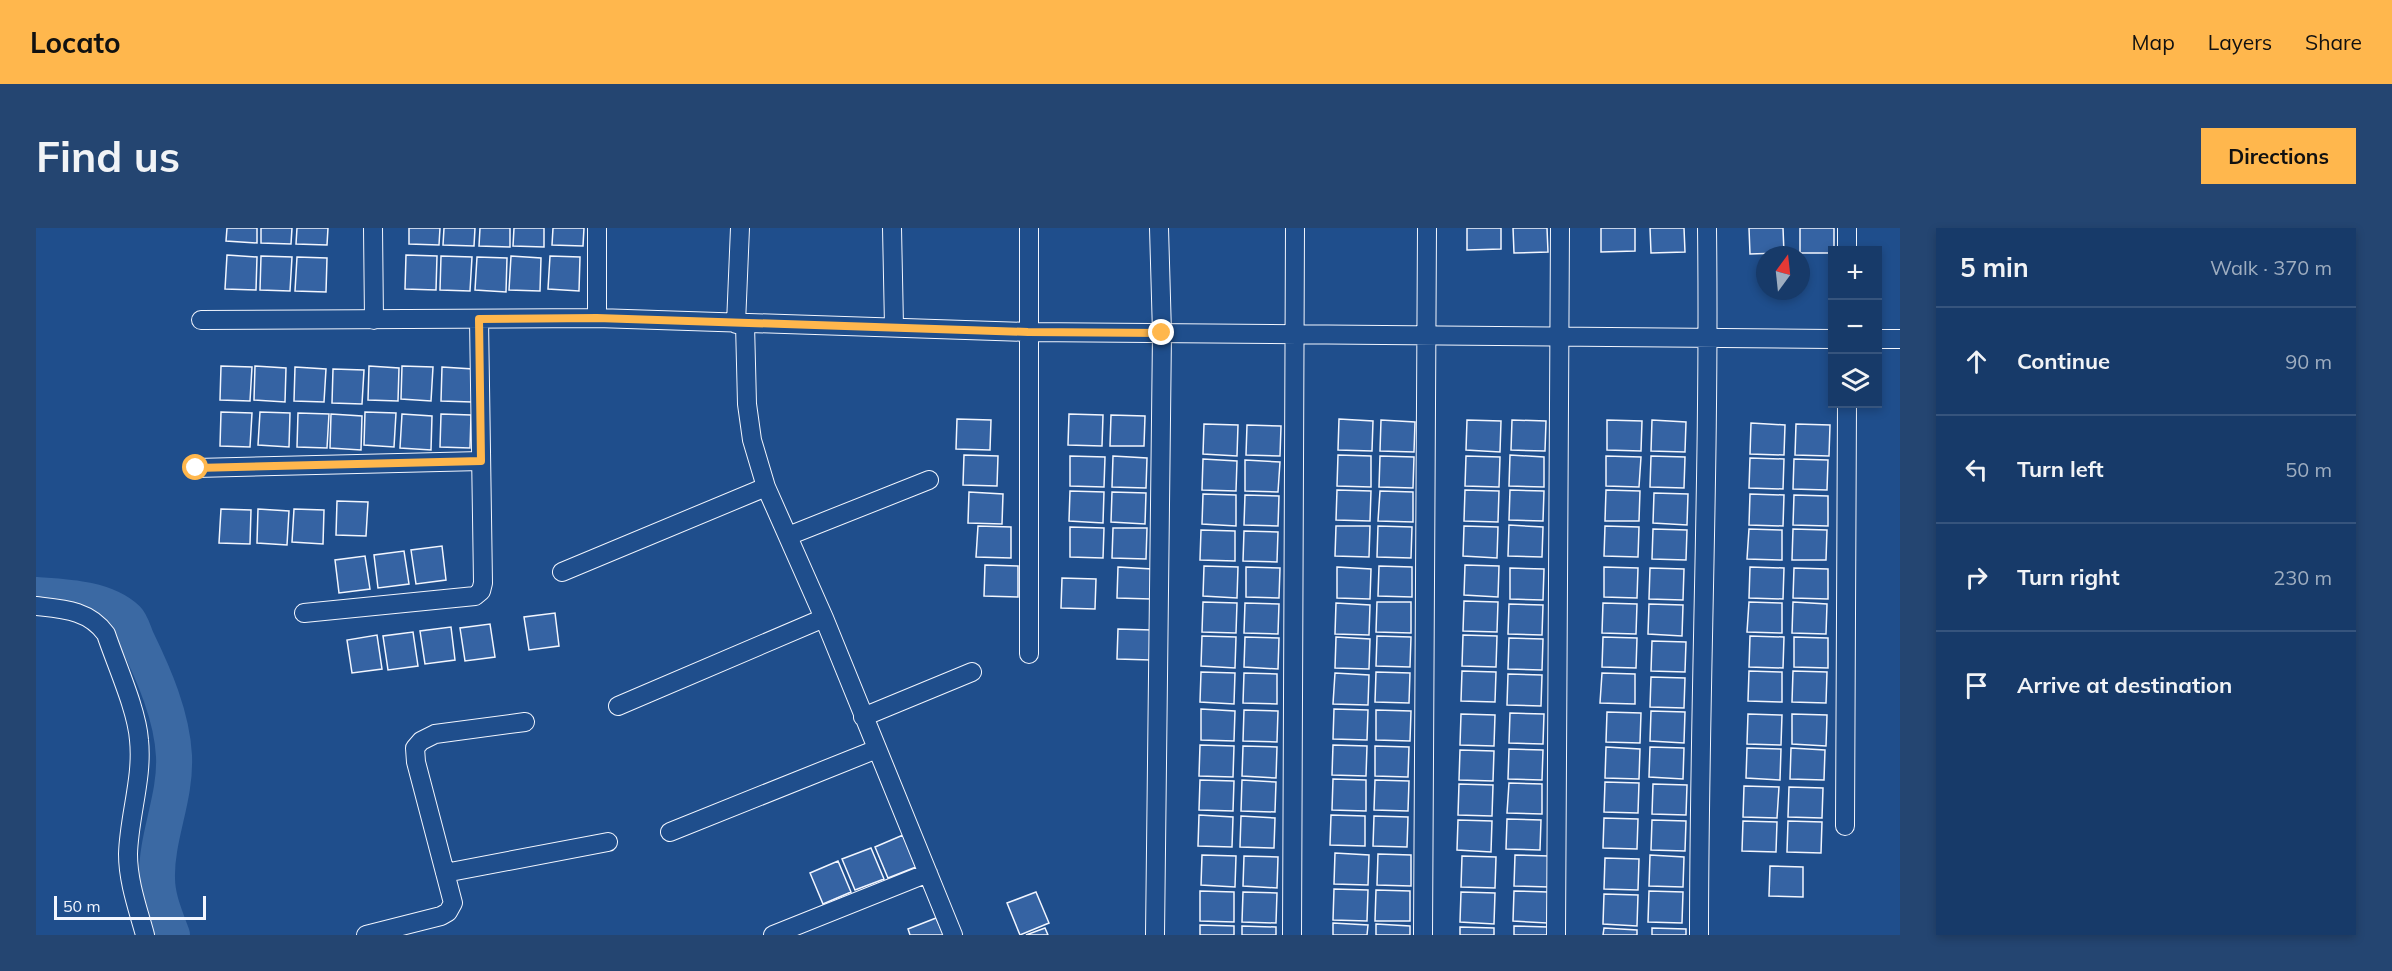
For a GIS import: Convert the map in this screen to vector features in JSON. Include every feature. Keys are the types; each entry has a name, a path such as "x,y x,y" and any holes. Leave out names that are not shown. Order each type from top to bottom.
{"street":[{"path":"373,228 374,320"},
{"path":"597,228 597,318"},
{"path":"740,228 741,324 747,404 752,440 766,487 824,618 953,935"},
{"path":"892,228 894,326"},
{"path":"1029,228 1029,654"},
{"path":"1155,935 1162,333 1159,228"},
{"path":"1292,935 1295,228"},
{"path":"1423,935 1427,228"},
{"path":"1556,935 1560,228"},
{"path":"1699,935 1699,765 1708,338 1707,228"},
{"path":"1847,228 1847,246"},
{"path":"201,320 597,318 1028,332 1828,339"},
{"path":"304,613 475,596 481,591 483,583 479,319"},
{"path":"1882,339 1900,339"},
{"path":"1845,826 1847,408"},
{"path":"196,468 481,461"},
{"path":"788,536 929,480"},
{"path":"562,572 766,487"},
{"path":"36,606 69,610 98,624 106,634 134,717 139,738 139,766 128,856 131,882 146,935"},
{"path":"618,706 824,618"},
{"path":"863,717 972,672"},
{"path":"366,935 428,920 448,912 453,903 416,762 415,748 421,741 435,734 525,722"},
{"path":"670,832 877,749"},
{"path":"445,873 608,842"},
{"path":"773,935 928,873"}],"building":[{"path":"227,228 257,228 257,243 226,241"},
{"path":"261,228 292,228 291,244 261,243"},
{"path":"297,228 328,228 327,245 296,244"},
{"path":"409,228 440,228 439,245 409,244"},
{"path":"444,228 475,228 474,246 443,245"},
{"path":"480,228 510,228 510,247 479,246"},
{"path":"514,228 544,228 544,247 513,246"},
{"path":"553,228 584,228 583,246 552,245"},
{"path":"1467,228 1501,228 1501,249 1467,250"},
{"path":"1513,228 1547,228 1548,252 1514,253"},
{"path":"1601,228 1635,228 1635,251 1601,252"},
{"path":"1650,228 1684,228 1685,252 1651,253"},
{"path":"1749,228 1783,228 1784,246 1756,246 1756,254 1750,254"},
{"path":"1800,228 1834,228 1834,246 1828,246 1828,253 1810,253 1810,246 1800,246"},
{"path":"227,255 257,257 256,290 225,289"},
{"path":"406,255 437,256 436,290 405,289"},
{"path":"261,256 292,257 290,291 260,290"},
{"path":"441,256 472,257 470,291 440,290"},
{"path":"511,256 541,258 540,291 509,290"},
{"path":"550,256 580,257 579,291 548,289"},
{"path":"297,257 327,258 326,292 295,291"},
{"path":"477,257 507,258 506,292 475,290"},
{"path":"221,366 252,367 250,401 220,400"},
{"path":"255,366 286,368 285,402 254,400"},
{"path":"369,366 399,368 398,401 368,400"},
{"path":"402,366 433,367 431,401 401,399"},
{"path":"295,367 326,369 324,402 294,401"},
{"path":"442,367 473,369 472,402 441,401"},
{"path":"333,369 364,370 362,404 332,403"},
{"path":"221,412 252,413 250,447 220,446"},
{"path":"260,412 290,413 289,447 258,445"},
{"path":"365,412 396,413 394,447 364,445"},
{"path":"298,413 329,414 327,448 297,447"},
{"path":"331,414 362,416 361,450 330,448"},
{"path":"402,414 432,416 431,450 400,448"},
{"path":"441,414 471,415 470,448 440,447"},
{"path":"1069,414 1103,415 1102,446 1068,445"},
{"path":"1111,415 1145,416 1144,446 1110,446"},
{"path":"957,419 991,420 990,450 956,449"},
{"path":"1339,419 1373,421 1372,451 1338,450"},
{"path":"1381,420 1415,422 1414,452 1380,451"},
{"path":"1467,420 1501,421 1500,452 1466,450"},
{"path":"1512,420 1546,421 1545,451 1511,450"},
{"path":"1607,420 1642,421 1641,451 1607,450"},
{"path":"1652,420 1686,422 1685,452 1651,451"},
{"path":"1751,423 1785,425 1784,455 1750,454"},
{"path":"1204,424 1238,425 1237,456 1203,454"},
{"path":"1796,424 1830,425 1829,456 1795,455"},
{"path":"1247,425 1281,426 1280,456 1246,455"},
{"path":"964,455 998,456 997,486 963,485"},
{"path":"1338,455 1371,456 1371,487 1337,486"},
{"path":"1510,455 1544,457 1544,487 1509,486"},
{"path":"1070,456 1105,457 1104,487 1070,486"},
{"path":"1113,456 1147,458 1146,488 1112,487"},
{"path":"1380,456 1414,457 1413,488 1379,487"},
{"path":"1466,456 1500,457 1499,487 1465,486"},
{"path":"1606,456 1641,457 1639,487 1606,486"},
{"path":"1651,456 1685,457 1684,488 1650,487"},
{"path":"1750,458 1784,459 1783,489 1749,488"},
{"path":"1203,459 1237,461 1236,491 1202,490"},
{"path":"1794,459 1828,460 1827,490 1793,489"},
{"path":"1245,460 1280,462 1278,492 1245,491"},
{"path":"1337,490 1371,491 1370,521 1336,520"},
{"path":"1465,490 1499,491 1498,522 1464,521"},
{"path":"1510,490 1544,491 1543,521 1509,520"},
{"path":"1606,490 1640,491 1639,521 1605,521"},
{"path":"1070,491 1104,492 1103,523 1069,521"},
{"path":"1380,491 1413,492 1413,522 1378,521"},
{"path":"969,492 1003,494 1002,524 968,523"},
{"path":"1112,492 1146,493 1145,524 1111,522"},
{"path":"1654,493 1688,494 1687,525 1653,523"},
{"path":"1203,494 1236,495 1236,526 1202,524"},
{"path":"1750,494 1784,495 1783,526 1749,525"},
{"path":"1245,495 1279,496 1278,526 1244,525"},
{"path":"1794,495 1828,496 1828,526 1793,525"},
{"path":"337,501 368,502 366,536 336,535"},
{"path":"221,509 251,510 250,544 219,543"},
{"path":"258,509 289,511 287,545 257,543"},
{"path":"294,509 324,510 323,544 292,542"},
{"path":"1509,525 1543,527 1542,557 1508,556"},
{"path":"978,526 1011,527 1011,558 976,557"},
{"path":"1336,526 1370,526 1369,557 1335,556"},
{"path":"1378,526 1412,527 1411,558 1377,557"},
{"path":"1464,526 1498,527 1497,558 1463,556"},
{"path":"1605,526 1639,527 1638,557 1604,556"},
{"path":"1070,527 1104,528 1103,558 1070,557"},
{"path":"1113,528 1147,528 1146,559 1112,558"},
{"path":"1653,529 1687,530 1686,560 1652,559"},
{"path":"1749,529 1782,530 1782,560 1747,559"},
{"path":"1793,529 1827,530 1826,560 1792,560"},
{"path":"1201,530 1235,531 1235,561 1200,560"},
{"path":"1244,531 1278,532 1277,562 1243,561"},
{"path":"442,546 446,580 416,584 411,550"},
{"path":"404,551 409,584 378,588 374,555"},
{"path":"365,556 370,589 339,593 335,560"},
{"path":"985,565 1018,566 1018,597 984,596"},
{"path":"1465,565 1499,566 1498,597 1464,595"},
{"path":"1204,566 1238,567 1237,598 1203,596"},
{"path":"1379,566 1412,567 1412,597 1378,596"},
{"path":"1118,567 1152,569 1151,599 1117,598"},
{"path":"1246,567 1280,568 1279,598 1246,597"},
{"path":"1337,567 1371,569 1370,599 1337,598"},
{"path":"1604,567 1638,568 1637,598 1604,597"},
{"path":"1750,567 1784,568 1783,599 1749,598"},
{"path":"1510,568 1544,569 1543,600 1510,599"},
{"path":"1650,568 1684,569 1683,600 1649,599"},
{"path":"1794,568 1828,569 1828,599 1793,598"},
{"path":"1062,578 1096,579 1095,609 1061,608"},
{"path":"1464,601 1498,602 1497,632 1463,631"},
{"path":"1203,602 1237,603 1236,633 1202,632"},
{"path":"1377,602 1411,602 1411,633 1376,632"},
{"path":"1749,602 1782,603 1782,633 1747,632"},
{"path":"1793,602 1827,604 1826,634 1792,633"},
{"path":"1245,603 1279,604 1278,634 1244,633"},
{"path":"1336,603 1370,605 1369,635 1335,634"},
{"path":"1603,603 1637,604 1636,634 1602,633"},
{"path":"1509,604 1543,605 1542,635 1508,634"},
{"path":"1649,604 1683,605 1682,636 1648,634"},
{"path":"555,613 559,646 529,650 524,617"},
{"path":"490,624 495,657 465,661 460,628"},
{"path":"451,627 455,660 425,664 420,631"},
{"path":"1118,629 1152,630 1151,660 1117,659"},
{"path":"413,632 418,666 388,670 383,636"},
{"path":"377,635 382,669 352,673 347,640"},
{"path":"1463,635 1497,636 1496,667 1462,666"},
{"path":"1202,636 1236,637 1235,668 1201,666"},
{"path":"1377,636 1411,637 1410,667 1376,666"},
{"path":"1750,636 1784,637 1783,668 1749,667"},
{"path":"1245,637 1279,638 1278,669 1244,667"},
{"path":"1336,637 1370,639 1369,669 1335,668"},
{"path":"1603,637 1637,638 1636,668 1602,667"},
{"path":"1794,637 1828,638 1828,668 1794,667"},
{"path":"1509,638 1543,639 1542,670 1508,669"},
{"path":"1652,641 1686,642 1685,672 1651,671"},
{"path":"1462,671 1496,672 1495,702 1461,701"},
{"path":"1749,671 1782,672 1782,702 1748,701"},
{"path":"1793,671 1827,672 1826,703 1792,702"},
{"path":"1201,672 1235,673 1234,704 1200,702"},
{"path":"1376,672 1410,673 1409,703 1375,702"},
{"path":"1244,673 1277,674 1277,704 1243,703"},
{"path":"1335,673 1369,675 1368,705 1333,704"},
{"path":"1602,673 1635,674 1635,704 1600,703"},
{"path":"1508,674 1542,675 1541,706 1507,705"},
{"path":"1651,677 1685,678 1684,708 1650,707"},
{"path":"1201,709 1235,711 1234,741 1201,740"},
{"path":"1334,709 1368,710 1367,740 1333,739"},
{"path":"1244,710 1278,711 1277,742 1243,741"},
{"path":"1376,710 1411,711 1410,741 1376,740"},
{"path":"1651,711 1685,712 1684,743 1650,741"},
{"path":"1607,712 1641,713 1640,743 1606,742"},
{"path":"1510,713 1544,714 1543,744 1509,743"},
{"path":"1461,714 1495,715 1494,746 1460,745"},
{"path":"1748,714 1782,715 1781,745 1747,744"},
{"path":"1792,714 1827,715 1826,746 1792,744"},
{"path":"1200,745 1234,746 1233,777 1199,776"},
{"path":"1333,745 1367,746 1366,776 1332,775"},
{"path":"1243,746 1277,747 1276,778 1242,776"},
{"path":"1375,746 1409,747 1408,777 1375,776"},
{"path":"1606,747 1640,749 1639,779 1605,778"},
{"path":"1650,747 1684,748 1683,779 1649,777"},
{"path":"1747,748 1781,749 1780,780 1746,778"},
{"path":"1791,748 1825,750 1824,780 1790,779"},
{"path":"1509,749 1543,750 1542,780 1508,779"},
{"path":"1460,750 1494,751 1493,781 1459,780"},
{"path":"1333,779 1366,780 1366,811 1332,810"},
{"path":"1200,780 1234,781 1233,811 1199,810"},
{"path":"1242,780 1276,782 1275,812 1241,811"},
{"path":"1375,780 1409,781 1408,811 1374,810"},
{"path":"1605,782 1639,783 1638,813 1604,812"},
{"path":"1509,783 1542,784 1542,814 1507,813"},
{"path":"1459,784 1493,785 1492,816 1458,815"},
{"path":"1653,784 1687,785 1686,815 1652,814"},
{"path":"1744,786 1779,787 1777,818 1743,817"},
{"path":"1789,787 1823,788 1822,818 1788,817"},
{"path":"1199,815 1233,817 1232,847 1198,846"},
{"path":"1331,815 1365,816 1365,846 1330,845"},
{"path":"1241,816 1275,818 1274,848 1240,847"},
{"path":"1374,816 1408,817 1407,847 1373,846"},
{"path":"1604,818 1638,819 1637,849 1603,848"},
{"path":"1507,819 1541,820 1540,850 1506,849"},
{"path":"1458,820 1492,821 1491,852 1457,850"},
{"path":"1652,820 1686,821 1685,851 1651,850"},
{"path":"1743,821 1777,822 1776,852 1742,851"},
{"path":"1788,821 1822,822 1821,853 1787,852"},
{"path":"903,835 916,867 888,878 875,847"},
{"path":"871,848 884,879 855,890 842,859"},
{"path":"1335,853 1369,855 1368,885 1334,884"},
{"path":"1378,854 1411,855 1411,886 1377,885"},
{"path":"1202,855 1236,856 1235,887 1201,885"},
{"path":"1515,855 1549,856 1549,887 1514,886"},
{"path":"1650,855 1684,857 1683,887 1649,886"},
{"path":"1244,856 1278,857 1277,888 1243,886"},
{"path":"1462,856 1496,857 1495,888 1461,887"},
{"path":"1605,858 1639,859 1638,890 1604,889"},
{"path":"838,861 851,892 823,904 810,873"},
{"path":"1770,866 1803,867 1803,897 1769,896"},
{"path":"1334,889 1368,890 1367,921 1333,920"},
{"path":"1376,890 1410,891 1410,921 1375,921"},
{"path":"1200,891 1234,892 1234,922 1200,921"},
{"path":"1514,891 1548,892 1547,923 1513,921"},
{"path":"1649,891 1683,892 1682,923 1648,922"},
{"path":"1036,892 1049,923 1020,935 1007,903"},
{"path":"1243,892 1277,893 1276,923 1242,922"},
{"path":"1461,892 1495,893 1494,924 1460,922"},
{"path":"1604,894 1638,895 1637,926 1603,924"},
{"path":"936,918 944,935 910,935 908,929"},
{"path":"1333,923 1368,925 1367,935 1333,935"},
{"path":"1376,924 1410,926 1410,935 1376,935"},
{"path":"1200,925 1234,926 1234,935 1200,935"},
{"path":"1242,926 1276,927 1276,935 1242,935"},
{"path":"1514,926 1548,927 1547,935 1514,935"},
{"path":"1460,927 1494,928 1494,935 1460,935"},
{"path":"1045,928 1048,935 1026,935"},
{"path":"1604,928 1637,930 1637,935 1603,935"},
{"path":"1652,928 1686,929 1686,935 1652,935"}],"waterway":[{"path":"36,595 84,600 118,612 130,624 156,682 170,726 174,756 172,787 160,848 157,878 160,900 172,935"}],"route":[{"path":"196,468 481,461 479,319 597,318 1028,332 1162,333"}]}
